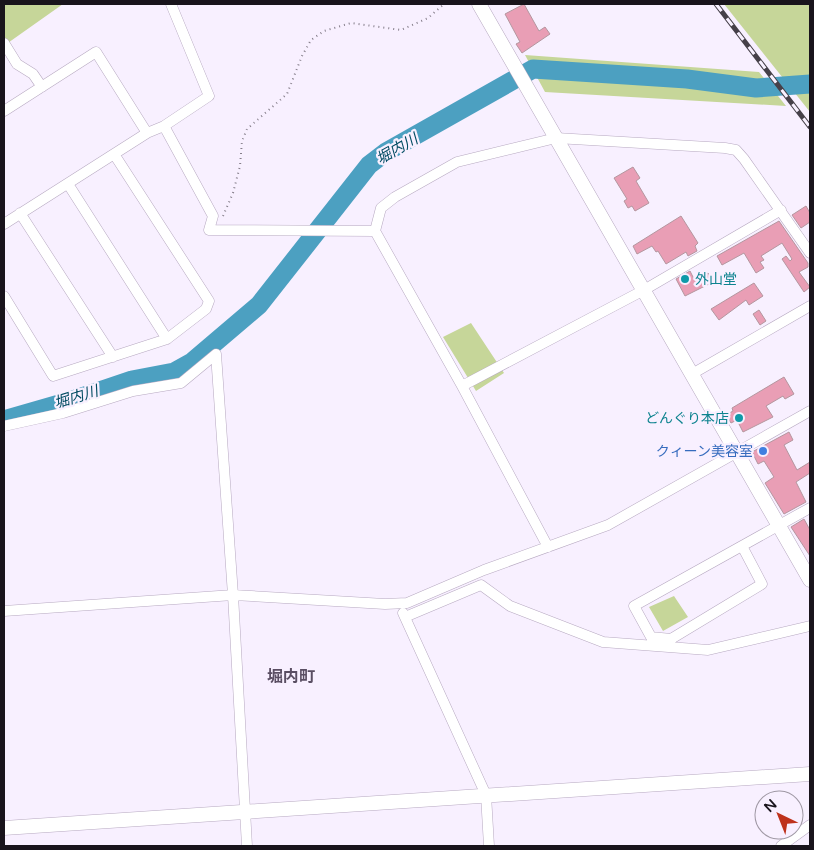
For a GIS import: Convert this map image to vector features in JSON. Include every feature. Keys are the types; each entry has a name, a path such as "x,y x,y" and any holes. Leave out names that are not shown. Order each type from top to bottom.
{"street":[{"path":"4,224 147,133 164,126 209,96 171,4"},
{"path":"479,4 810,580"},
{"path":"4,43 17,64 33,74 42,87"},
{"path":"4,112 96,52 147,133"},
{"path":"164,126 213,216 208,230 374,231"},
{"path":"548,547 462,386 374,231 381,208 395,197 457,162 556,138 736,150 781,210 810,253"},
{"path":"4,296 53,376 167,339 206,309 209,302 114,154"},
{"path":"68,184 167,339"},
{"path":"462,386 644,290 781,210"},
{"path":"20,214 113,357"},
{"path":"692,374 810,306"},
{"path":"4,426 63,413 140,389 180,383 216,354 233,596 247,846"},
{"path":"4,611 233,596 399,604 447,587 484,570 608,526 810,411"},
{"path":"742,546 762,584 671,639 651,637 634,606 810,508"},
{"path":"405,617 481,585 510,606 603,642 708,650 810,626"},
{"path":"399,604 486,795 489,846"},
{"path":"4,828 810,774"},
{"path":"781,846 810,825"}],"path":[{"path":"213,216 221,221 233,193 240,166 242,141 247,129 287,94 302,56 311,40 324,31 351,23 401,30 428,18 444,4"}],"green space":[{"path":"4,4 63,4 5,45"},
{"path":"724,4 810,4 810,112"},
{"path":"525,55 759,72 786,106 545,92"},
{"path":"471,323 504,373 476,391 443,337"},
{"path":"674,596 688,617 663,631 649,607"}],"building":[{"path":"524,4 539,31 545,27 550,34 522,53 516,44 520,42 505,14"},
{"path":"633,167 640,178 636,181 649,203 635,211 632,206 628,208 624,201 627,199 614,178"},
{"path":"806,206 810,213 810,222 801,228 792,215"},
{"path":"681,216 698,243 695,246 697,251 688,256 686,252 666,264 658,251 656,252 652,246 637,254 633,246"},
{"path":"779,221 808,263 808,267 799,272 810,287 804,292 782,259 786,256 790,261 792,259 782,243 761,256 764,260 760,262 764,268 756,273 744,253 722,265 717,256"},
{"path":"690,271 695,281 708,273 713,282 685,296 676,279"},
{"path":"754,283 763,296 749,305 746,300 719,320 711,309"},
{"path":"759,310 766,321 760,325 753,314"},
{"path":"784,377 794,394 785,399 783,396 766,406 773,417 743,432 737,420 731,423 726,415 733,411 732,408"},
{"path":"789,432 793,440 784,445 797,470 810,462 810,473 796,482 806,502 784,514 765,483 774,477 764,461 758,464 752,452"},
{"path":"804,519 810,530 810,556 791,527"}],"waterway":[{"name":"堀内川","path":"4,420 70,401 132,380 174,372 192,362 259,305 369,165 386,152 533,69 687,79 756,88 810,84"}],"railway":[{"path":"716,4 810,127"}],"place":[{"name":"外山堂","path":"685,279"},
{"name":"どんぐり本店","path":"739,418"},
{"name":"クィーン美容室","path":"763,451"}],"district":[{"name":"堀内町","path":"291,676"}]}
